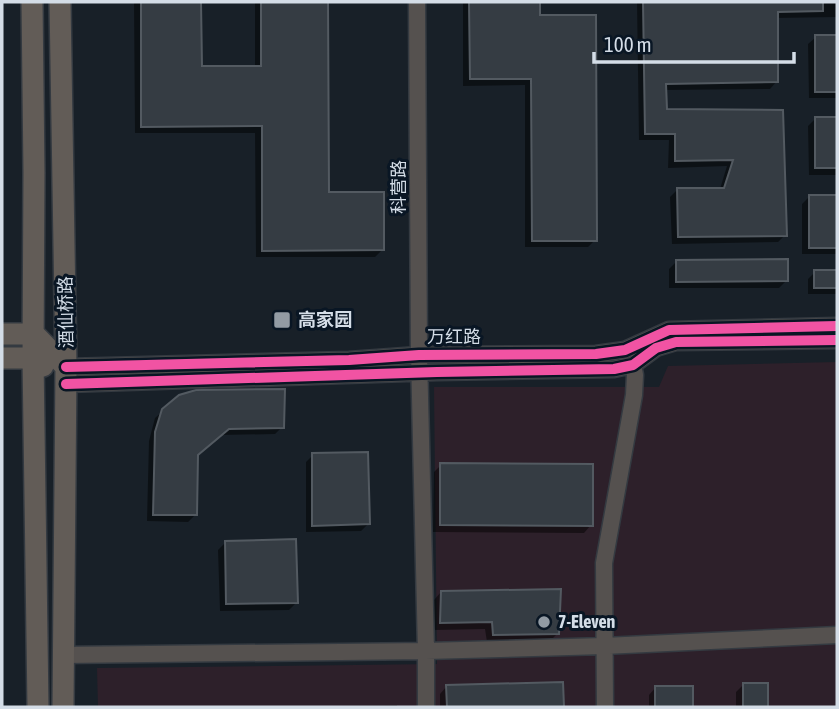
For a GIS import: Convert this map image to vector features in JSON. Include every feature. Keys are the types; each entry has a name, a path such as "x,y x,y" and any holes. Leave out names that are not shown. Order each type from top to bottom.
{"main road":[{"name":"酒仙桥路","path":"32,2 38,707"},
{"name":"酒仙桥路","path":"60,2 66,376 63,707"},
{"path":"2,334 34,334 66,376"},
{"path":"2,358 33,358 66,376"}],"street":[{"name":"科营路","path":"417,2 419,355 426,707"},
{"name":"万红路","path":"66,376 419,355 596,354 625,350 669,330 837,326"},
{"name":"万红路","path":"66,376 614,369 633,365 656,348 676,342 837,340"},
{"path":"605,707 604,563 634,395 633,365"},
{"path":"62,655 426,651 837,635"}],"shaded area":[{"path":"837,362 837,707 98,707 97,668 437,664 434,387 659,387 668,366"}],"building":[{"path":"141,2 201,2 202,66 261,66 261,2 328,2 329,192 384,192 384,250 262,251 262,126 141,127"},
{"path":"469,2 540,2 540,15 596,15 597,241 532,241 531,79 470,79"},
{"path":"643,2 823,2 823,11 778,12 778,82 666,84 667,109 783,110 787,236 678,237 677,188 724,188 733,160 675,161 675,134 645,134"},
{"path":"815,35 837,35 837,92 815,92"},
{"path":"815,117 837,117 837,168 815,168"},
{"path":"809,195 837,195 837,248 809,248"},
{"path":"788,259 788,281 676,282 676,260"},
{"path":"814,270 837,270 837,288 814,288"},
{"path":"285,389 284,428 229,429 198,455 197,515 153,515 155,432 162,409 179,395 196,390"},
{"path":"368,452 370,524 312,526 312,453"},
{"path":"440,463 593,464 593,526 440,525"},
{"path":"296,539 298,603 226,604 225,541"},
{"path":"561,589 559,634 493,635 492,622 440,623 441,591"},
{"path":"563,682 564,707 447,707 446,685"},
{"path":"743,683 768,683 768,707 743,707"},
{"path":"655,686 693,686 693,707 655,707"}],"cycle path":[{"path":"66,367 349,360 419,355 596,354 625,350 669,330 837,326"},
{"path":"66,384 614,369 633,365 656,348 676,342 837,340"}],"place":[{"name":"高家园","path":"282,320"},
{"name":"7-Eleven","path":"544,622"}]}
